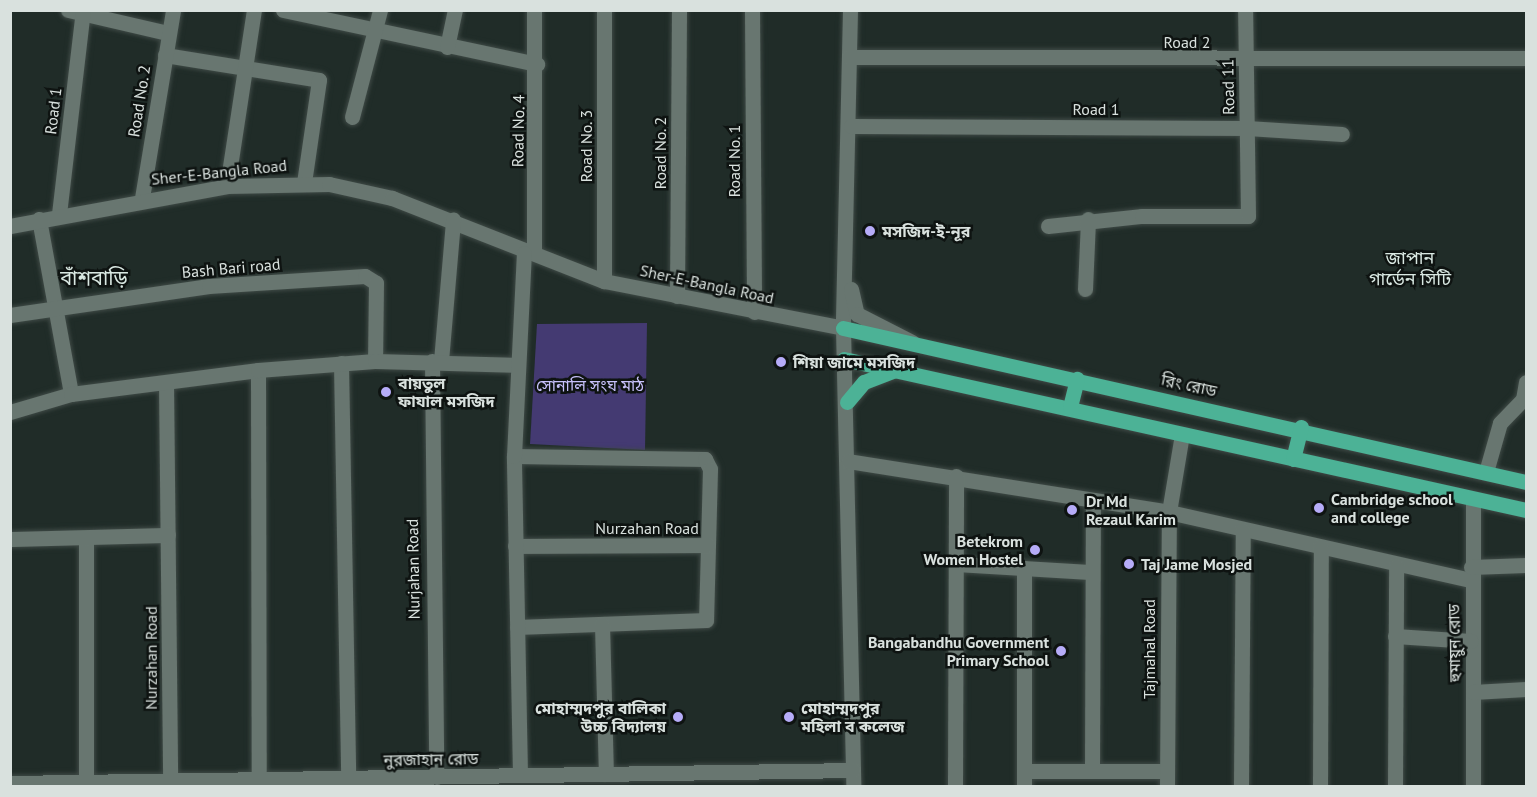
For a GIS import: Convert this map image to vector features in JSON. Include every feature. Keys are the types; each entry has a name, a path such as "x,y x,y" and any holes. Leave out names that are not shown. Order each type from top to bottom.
{"main road":[{"name":"রিং রোড","path":"843,328 1301,428 1527,482"},
{"path":"844,359 900,368 1182,434 1527,510"},
{"path":"847,402 864,382 900,368"},
{"path":"1070,407 1077,378"},
{"path":"1293,459 1301,428"}],"street":[{"name":"Road No. 2","path":"142,198 173,10"},
{"path":"227,186 254,10"},
{"path":"352,117 380,10"},
{"path":"447,47 455,10"},
{"name":"Road No. 4","path":"529,253 537,64 534,10"},
{"name":"Road No. 3","path":"603,281 604,10"},
{"name":"Road No. 2","path":"677,296 679,10"},
{"name":"Road No. 1","path":"752,10 754,312"},
{"path":"850,10 851,126 843,328 847,402 853,786"},
{"name":"Road 11","path":"1088,219 1248,216 1245,10"},
{"name":"Road 1","path":"59,214 78,11 168,33"},
{"path":"287,11 375,34 537,64"},
{"path":"165,55 319,81 304,183"},
{"name":"Road 2","path":"849,57 1246,60 1527,58"},
{"name":"Road 1","path":"851,126 1247,128 1342,134"},
{"name":"Sher-E-Bangla Road","path":"10,225 142,198 227,186 304,183 360,189 453,220 529,253 603,281 843,328"},
{"path":"39,219 52,307 71,394"},
{"path":"1048,226 1088,219 1085,289"},
{"name":"Nurjahan Road","path":"436,777 436,361 453,220"},
{"path":"845,242 857,314 912,342"},
{"path":"520,775 513,456 515,364 529,253"},
{"name":"Bash Bari road","path":"10,315 52,307 209,286 365,276 376,283 375,361"},
{"path":"10,412 71,394 258,370 375,361 515,364"},
{"path":"339,781 341,363"},
{"path":"258,370 259,779"},
{"name":"Nurzahan Road","path":"166,382 170,781"},
{"path":"1486,472 1500,423 1523,399 1527,382"},
{"name":"Tajmahal Road","path":"1167,779 1168,512 1182,434"},
{"path":"513,456 705,459 710,469 706,620 517,627"},
{"path":"848,461 956,476 1168,512 1396,566 1471,573 1527,565"},
{"path":"955,786 956,476"},
{"name":"হুমায়ুন রোড","path":"1473,499 1471,573 1473,786"},
{"path":"1092,770 1090,572 1093,500"},
{"path":"1241,786 1243,530"},
{"path":"10,539 168,535"},
{"path":"86,538 86,782"},
{"name":"Nurzahan Road","path":"515,546 708,545"},
{"path":"1320,786 1321,547"},
{"path":"956,564 1090,572"},
{"path":"1395,786 1396,566"},
{"path":"1024,568 1024,786"},
{"path":"602,624 606,774"},
{"path":"1395,636 1471,641"},
{"path":"1473,692 1527,689"},
{"name":"নুরজাহান রোড","path":"10,783 119,784 259,779 339,781 520,775 549,781 606,774 763,779 853,770"},
{"path":"1024,771 1092,770 1167,779"}],"green space":[{"name":"সোনালি সংঘ মাঠ","path":"647,323 645,450 530,444 537,324"}],"place":[{"name":"মসজিদ-ই-নূর","path":"870,231"},
{"name":"শিয়া জামে মসজিদ","path":"781,362"},
{"name":"বায়তুল ফাযাল মসজিদ","path":"386,392"},
{"name":"Cambridge school and college","path":"1319,508"},
{"name":"Dr Md Rezaul Karim","path":"1072,510"},
{"name":"Betekrom Women Hostel","path":"1035,550"},
{"name":"Taj Jame Mosjed","path":"1129,564"},
{"name":"Bangabandhu Government Primary School","path":"1061,651"},
{"name":"মোহাম্মদপুর বালিকা উচ্চ বিদ্যালয়","path":"678,717"},
{"name":"মোহাম্মদপুর মহিলা ব কলেজ","path":"789,717"}],"district":[{"name":"জাপান গার্ডেন সিটি","path":"1410,269"},
{"name":"বাঁশবাড়ি","path":"94,278"}]}
